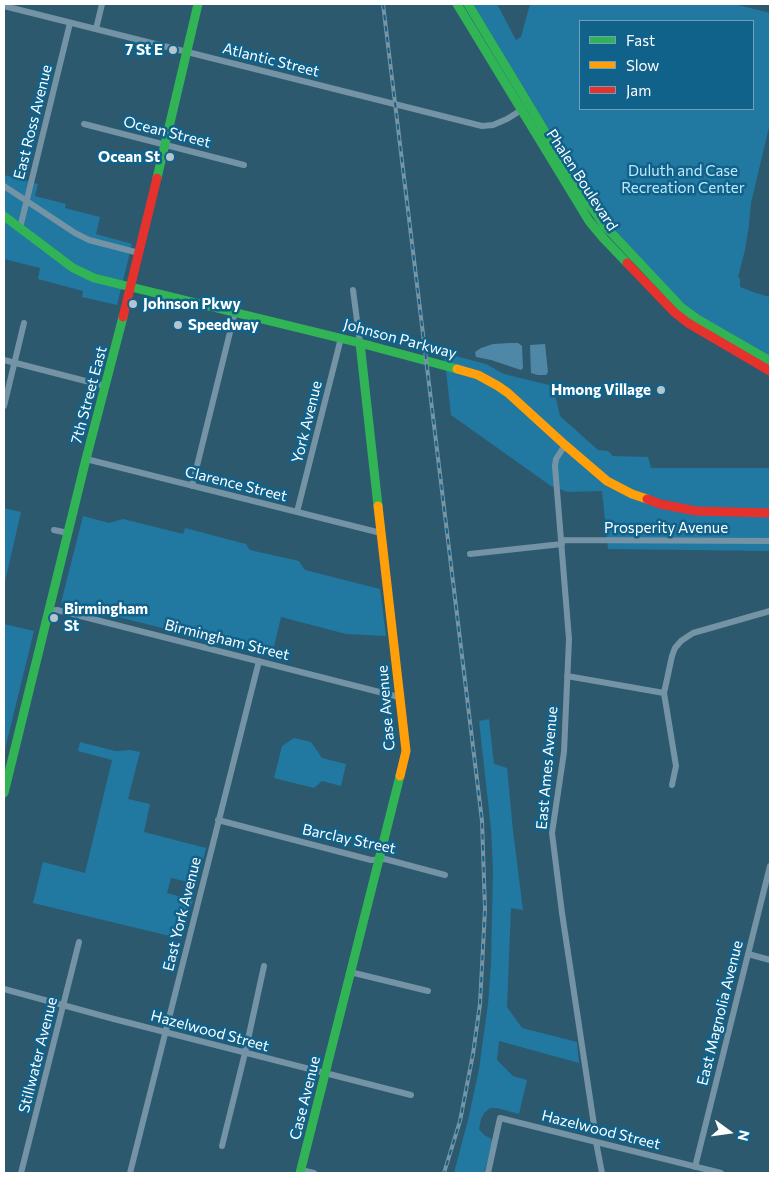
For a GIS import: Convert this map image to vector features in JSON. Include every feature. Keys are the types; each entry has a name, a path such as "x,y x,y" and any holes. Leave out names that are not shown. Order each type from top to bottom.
{"street":[{"path":"96,29 102,4"},
{"name":"7th Street East","path":"4,793 86,459 131,287 198,4"},
{"name":"Phalen Boulevard","path":"457,4 586,201 604,225 682,308 697,319 770,361"},
{"name":"Phalen Boulevard","path":"468,4 578,203 604,240 688,324 770,371"},
{"name":"Atlantic Street","path":"4,5 482,126 493,125 508,119 525,108"},
{"name":"East Ross Avenue","path":"20,228 70,23"},
{"name":"Ocean Street","path":"84,124 244,164"},
{"path":"4,186 75,233 89,240 138,253"},
{"name":"Johnson Parkway","path":"4,216 73,268 94,278 341,338 478,375 508,393 607,481 632,494 660,504 696,511 770,513"},
{"name":"Case Avenue","path":"300,1172 406,751 353,290"},
{"path":"192,486 235,312"},
{"path":"4,406 24,323"},
{"name":"York Avenue","path":"297,512 341,338"},
{"path":"4,360 106,386"},
{"name":"East Ames Avenue","path":"565,445 556,459 555,466 569,639 564,752 552,832 562,913 594,1125"},
{"name":"Clarence Street","path":"86,459 381,533"},
{"path":"54,530 68,533"},
{"name":"Prosperity Avenue","path":"470,554 561,542 770,541"},
{"name":"Birmingham Street","path":"48,611 57,610 400,697"},
{"path":"672,785 676,766 664,693 673,652 686,636 770,612"},
{"name":"East York Avenue","path":"130,1173 258,661"},
{"path":"567,676 664,693"},
{"name":"Barclay Street","path":"218,820 371,860 385,859 446,875"},
{"name":"East Magnolia Avenue","path":"694,1166 770,866"},
{"name":"Stillwater Avenue","path":"21,1173 79,942"},
{"path":"748,954 770,960"},
{"path":"222,1146 264,966"},
{"path":"350,972 428,991"},
{"name":"Hazelwood Street","path":"4,989 411,1095"},
{"name":"Hazelwood Street","path":"488,1173 500,1118 721,1173"},
{"path":"596,1142 602,1173"},
{"path":"300,1172 314,1173"}],"green space":[{"name":"Duluth and Case Recreation Center","path":"473,4 497,4 516,40 521,37 530,4 734,4 770,13 770,123 751,203 745,250 738,277 740,279 740,287 770,297 770,356 687,307 609,225 596,207"},
{"path":"4,175 38,184 35,196 66,204 65,208 100,217 96,234 132,244 117,305 82,297 83,291 38,279 40,268 4,259"},
{"path":"444,353 486,364 504,374 553,386 560,416 598,450 608,451 613,456 648,457 651,468 770,468 770,551 608,549 602,491 568,492 551,486 451,415"},
{"path":"4,508 21,512 4,586"},
{"path":"83,516 109,523 123,519 183,534 185,528 246,544 250,550 299,561 305,570 380,589 386,636 346,634 281,617 272,655 61,603"},
{"path":"4,624 34,631 4,753"},
{"path":"489,719 494,764 507,768 523,910 511,908 507,1007 522,1028 577,1042 579,1063 499,1041 497,1060 513,1076 527,1080 519,1114 497,1108 490,1108 484,1113 479,1129 493,1141 484,1173 454,1173 479,1069 488,1004 493,871 491,829 479,721"},
{"path":"294,738 311,742 322,758 346,764 341,786 322,781 314,788 274,778 282,746"},
{"path":"80,742 115,751 130,750 140,752 128,799 150,804 144,832 206,848 197,884 171,878 167,893 193,900 182,939 33,903 43,862 85,873 112,760 78,751"}],"shaded area":[{"path":"518,343 522,346 523,368 521,370 476,357 475,352 493,344"},
{"path":"545,344 548,372 546,375 531,373 530,345"}],"railway":[{"path":"383,4 482,821 485,909 480,1004 473,1054 460,1121 444,1173"}],"traffic: fast":[{"path":"157,178 198,4"},
{"path":"457,4 589,221 627,263"},
{"path":"468,4 587,201 604,225 682,308 697,319 770,361"},
{"path":"4,216 73,268 94,278 360,343 457,369"},
{"path":"4,793 123,317"},
{"path":"360,343 378,506"},
{"path":"300,1173 400,776"}],"traffic: slow":[{"path":"457,369 478,375 498,386 607,481 632,494 647,499"},
{"path":"378,506 406,751 400,776"}],"traffic: jam":[{"path":"123,317 157,178"},
{"path":"627,263 674,312 688,323 770,371"},
{"path":"647,499 660,504 696,511 770,513"}],"place":[{"name":"7 St E","path":"173,50"},
{"name":"Ocean St","path":"170,157"},
{"name":"Johnson Pkwy","path":"133,304"},
{"name":"Speedway","path":"178,325"},
{"name":"Hmong Village","path":"661,390"},
{"name":"Birmingham St","path":"54,618"}]}
